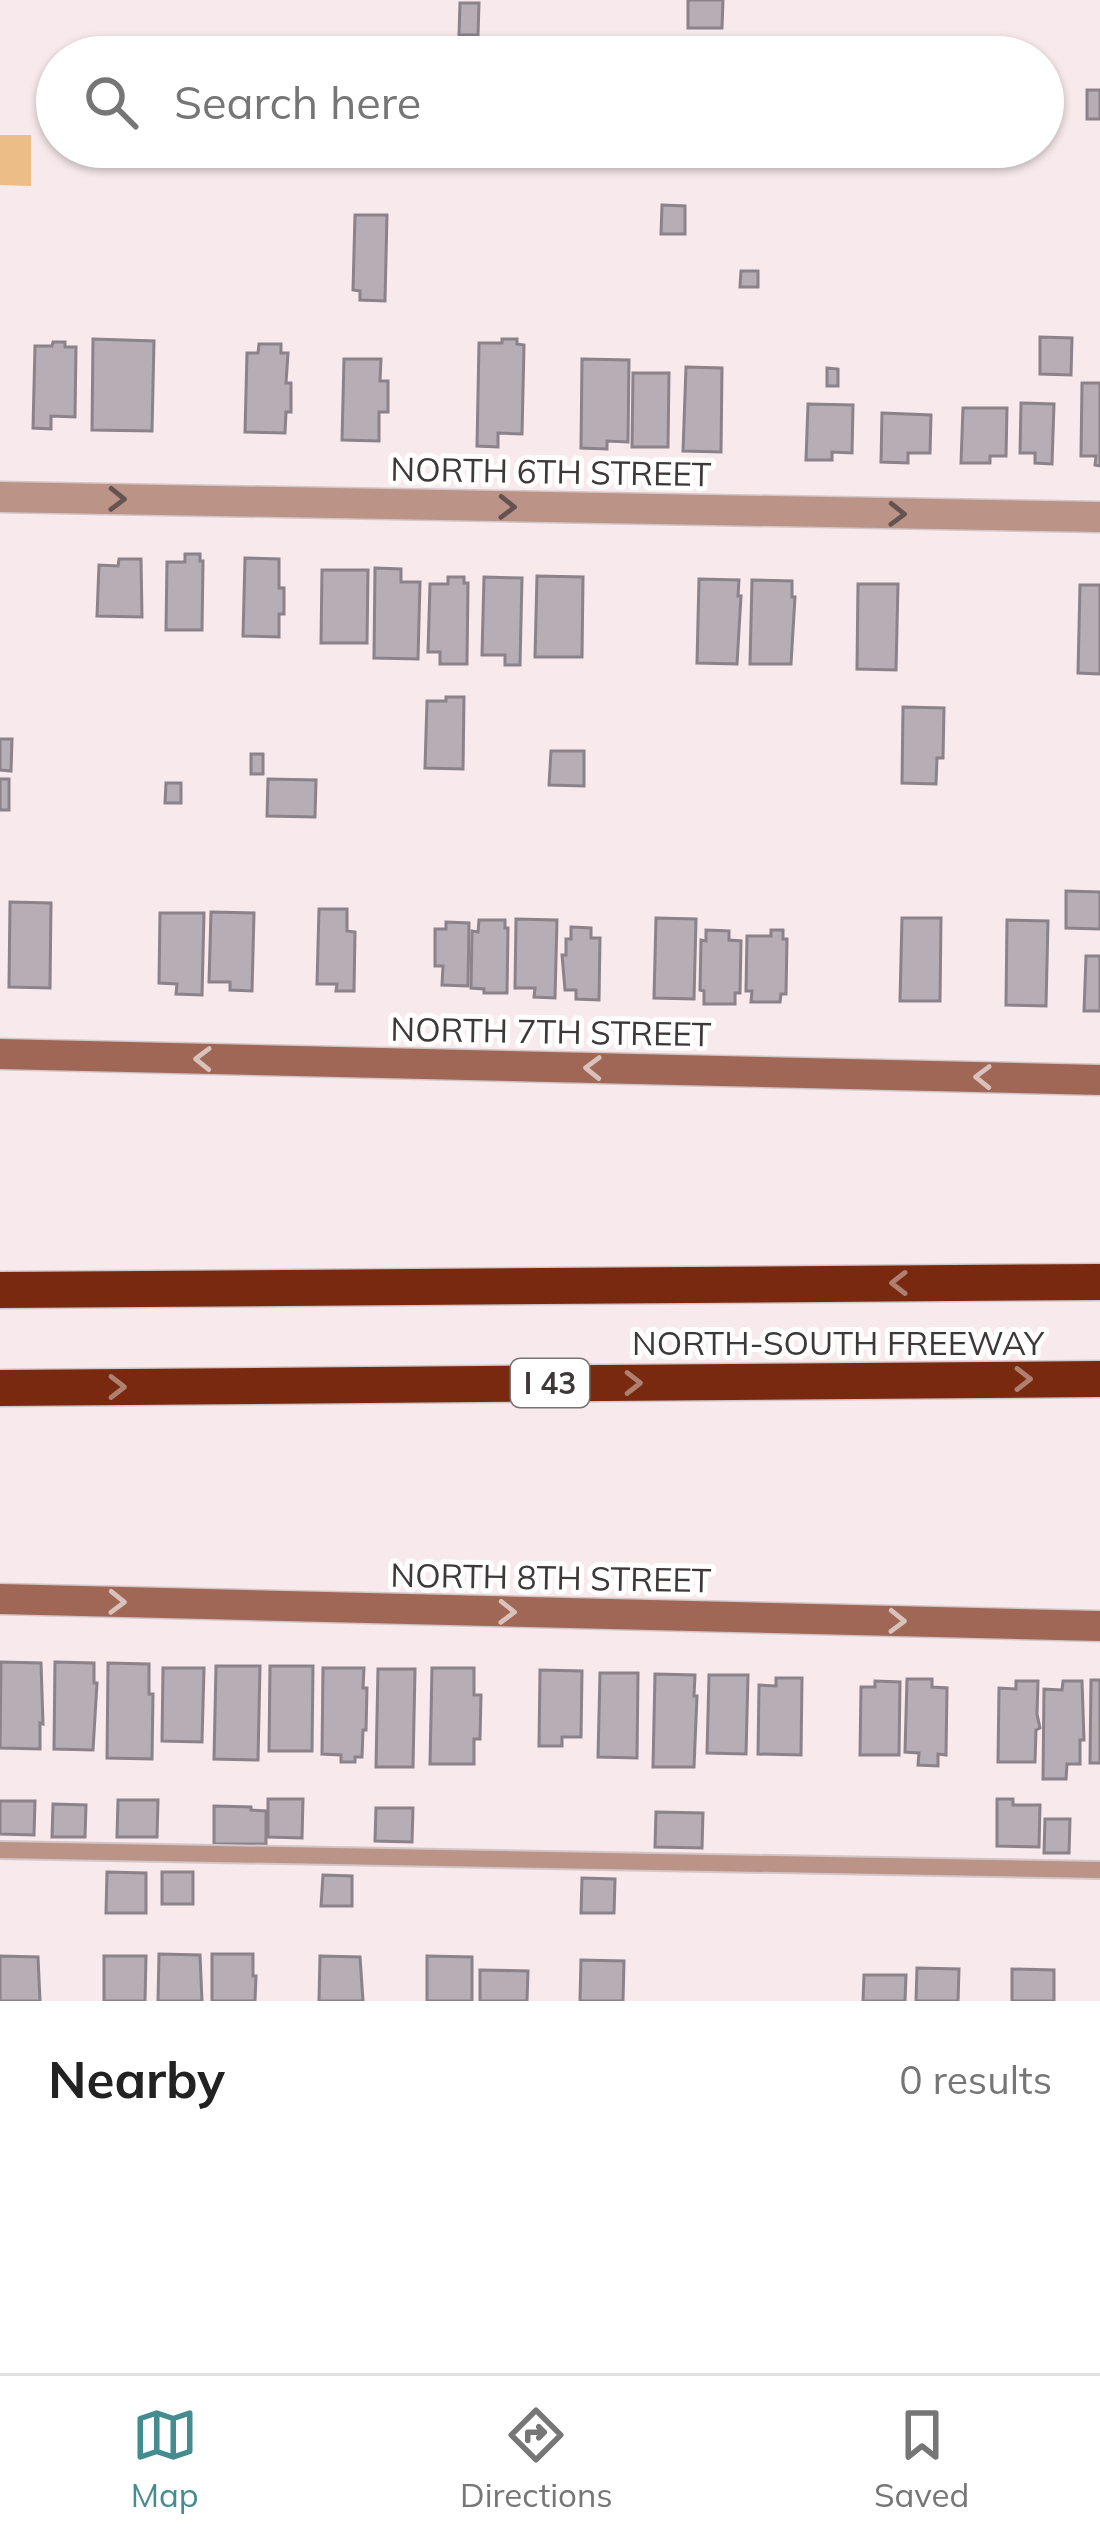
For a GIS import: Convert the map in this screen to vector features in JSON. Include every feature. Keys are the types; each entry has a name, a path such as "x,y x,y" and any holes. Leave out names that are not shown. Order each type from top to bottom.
{"highway":[{"name":"NORTH-SOUTH FREEWAY","path":"0,1290 1100,1282"},
{"name":"NORTH-SOUTH FREEWAY","path":"0,1388 1100,1379"}],"street":[{"name":"NORTH 6TH STREET","path":"0,497 1100,517"},
{"name":"NORTH 7TH STREET","path":"0,1054 1100,1080"},
{"name":"NORTH 8TH STREET","path":"0,1599 1100,1626"}],"lane":[{"path":"0,1850 1100,1870"}],"shaded area":[{"path":"0,135 31,135 31,186 0,185"}],"building":[{"path":"688,0 723,0 722,28 688,28"},
{"path":"460,3 479,3 478,35 459,35"},
{"path":"1087,90 1100,90 1100,119 1087,119"},
{"path":"662,205 685,206 685,234 661,234"},
{"path":"355,215 387,215 385,301 360,300 360,291 353,290"},
{"path":"741,271 758,271 758,287 740,287"},
{"path":"1040,337 1072,338 1071,375 1040,374"},
{"path":"93,339 154,341 152,431 92,430"},
{"path":"502,339 517,339 517,344 524,345 522,434 498,433 498,447 477,446 479,343 502,343"},
{"path":"53,342 76,347 75,417 51,416 51,429 33,428 35,346 52,346"},
{"path":"259,344 281,344 281,353 288,353 291,412 286,412 285,433 245,432 247,353 258,353"},
{"path":"344,359 381,359 380,381 388,381 388,412 379,412 379,441 342,440"},
{"path":"582,359 629,360 628,442 607,441 607,449 581,448"},
{"path":"686,367 722,368 721,452 683,451"},
{"path":"827,368 838,369 838,386 827,386"},
{"path":"633,373 669,373 668,447 632,447"},
{"path":"1082,383 1100,383 1100,466 1095,465 1096,456 1081,456"},
{"path":"1021,403 1054,404 1052,464 1035,463 1035,453 1020,453"},
{"path":"808,404 853,405 852,453 832,452 832,460 806,460"},
{"path":"963,408 1007,408 1006,456 990,456 990,463 961,463"},
{"path":"882,413 931,415 930,453 908,453 908,463 881,462"},
{"path":"185,554 200,554 203,561 202,630 166,630 167,562 185,562"},
{"path":"245,558 279,559 284,614 279,614 279,637 243,636"},
{"path":"119,559 141,559 142,617 97,616 99,565 118,566"},
{"path":"375,568 401,569 401,582 420,582 418,659 374,658"},
{"path":"322,570 368,570 367,643 321,643"},
{"path":"537,576 583,577 582,657 535,657"},
{"path":"448,577 464,577 468,583 467,664 440,664 440,652 428,652 430,584 448,584"},
{"path":"484,577 522,578 520,665 505,665 505,655 482,655"},
{"path":"699,579 739,580 737,664 697,663"},
{"path":"752,580 792,581 791,664 750,664"},
{"path":"858,584 898,584 896,670 857,669"},
{"path":"1080,585 1100,585 1100,674 1078,673"},
{"path":"446,697 464,697 463,769 425,768 427,701 446,701"},
{"path":"903,707 944,708 943,758 937,758 936,784 902,783"},
{"path":"0,739 12,739 11,771 0,770"},
{"path":"551,751 584,751 584,786 549,785"},
{"path":"251,754 263,754 263,774 251,774"},
{"path":"0,779 9,779 9,810 0,810"},
{"path":"268,779 316,780 315,817 267,816"},
{"path":"166,783 181,783 181,803 165,803"},
{"path":"1066,891 1100,892 1100,929 1066,928"},
{"path":"10,902 51,903 50,988 9,987"},
{"path":"319,909 347,909 347,931 355,932 354,991 336,991 337,984 317,984"},
{"path":"211,912 254,913 252,991 230,990 230,982 209,982"},
{"path":"160,913 204,913 202,995 176,994 177,984 159,983"},
{"path":"656,918 696,919 694,999 654,998"},
{"path":"902,918 941,918 940,1001 900,1001"},
{"path":"516,919 557,920 555,998 534,997 535,988 515,988"},
{"path":"479,920 505,920 507,993 471,988 472,931 478,932"},
{"path":"1007,920 1048,921 1046,1006 1006,1005"},
{"path":"446,922 469,923 468,986 442,985 443,966 435,966 435,929 446,929"},
{"path":"571,927 591,928 591,938 600,938 599,1000 576,999 576,990 565,990 562,955 566,955"},
{"path":"706,930 729,931 729,940 741,941 740,993 735,993 735,1004 704,1004 701,940 706,941"},
{"path":"771,930 783,930 783,939 787,939 786,994 781,994 780,1002 751,1002 752,991 746,991 747,936 771,936"},
{"path":"1086,956 1100,956 1100,1011 1084,1011"},
{"path":"1,1662 41,1663 40,1749 0,1748"},
{"path":"55,1662 94,1663 93,1750 54,1749"},
{"path":"108,1663 149,1664 152,1759 107,1758"},
{"path":"216,1666 260,1666 258,1760 214,1759"},
{"path":"270,1666 313,1666 312,1751 269,1751"},
{"path":"163,1668 204,1668 202,1742 162,1741"},
{"path":"323,1668 364,1668 366,1730 362,1757 355,1757 355,1762 322,1754"},
{"path":"432,1668 474,1668 474,1695 481,1695 474,1764 430,1764"},
{"path":"378,1669 415,1669 413,1767 376,1767"},
{"path":"540,1670 582,1671 581,1737 562,1737 562,1746 539,1746"},
{"path":"600,1673 638,1673 637,1758 598,1757"},
{"path":"655,1674 695,1675 694,1767 653,1767"},
{"path":"709,1675 748,1675 746,1754 707,1753"},
{"path":"776,1678 802,1678 801,1755 758,1754 759,1685 776,1686"},
{"path":"907,1679 932,1679 932,1687 947,1688 946,1755 938,1754 938,1766 918,1765 919,1753 905,1752"},
{"path":"1091,1680 1100,1680 1100,1763 1090,1763"},
{"path":"875,1681 900,1682 899,1755 860,1755 861,1687 875,1687"},
{"path":"1016,1681 1038,1681 1040,1728 1036,1730 1035,1762 998,1762 999,1688 1016,1689"},
{"path":"1063,1681 1082,1681 1080,1764 1067,1764 1066,1779 1043,1779 1044,1689 1062,1690"},
{"path":"268,1799 303,1799 302,1838 268,1837"},
{"path":"997,1799 1013,1799 1013,1805 1040,1805 1039,1847 997,1846"},
{"path":"118,1800 158,1800 157,1837 117,1837"},
{"path":"0,1801 35,1801 34,1835 0,1834"},
{"path":"53,1804 86,1805 85,1837 52,1837"},
{"path":"214,1806 266,1811 266,1844 214,1844"},
{"path":"376,1808 413,1808 412,1842 375,1841"},
{"path":"656,1812 703,1813 702,1848 655,1847"},
{"path":"1045,1819 1070,1819 1069,1853 1044,1853"},
{"path":"107,1872 146,1873 146,1913 106,1913"},
{"path":"162,1872 193,1872 193,1904 162,1904"},
{"path":"323,1875 352,1876 352,1906 321,1906"},
{"path":"582,1878 615,1879 614,1913 581,1913"},
{"path":"159,1954 200,1955 202,2001 158,2001"},
{"path":"212,1954 253,1954 255,2001 212,2001"},
{"path":"0,1956 38,1957 40,2001 0,2001"},
{"path":"104,1956 146,1956 145,2001 104,2001"},
{"path":"320,1956 360,1957 363,2001 319,2001"},
{"path":"427,1956 472,1957 472,2001 427,2001"},
{"path":"581,1960 624,1961 623,2001 580,2001"},
{"path":"917,1968 959,1969 958,2001 916,2001"},
{"path":"1012,1969 1054,1970 1054,2001 1012,2001"},
{"path":"480,1970 528,1971 527,2001 480,2001"},
{"path":"864,1975 906,1975 905,2001 863,2001"}]}
